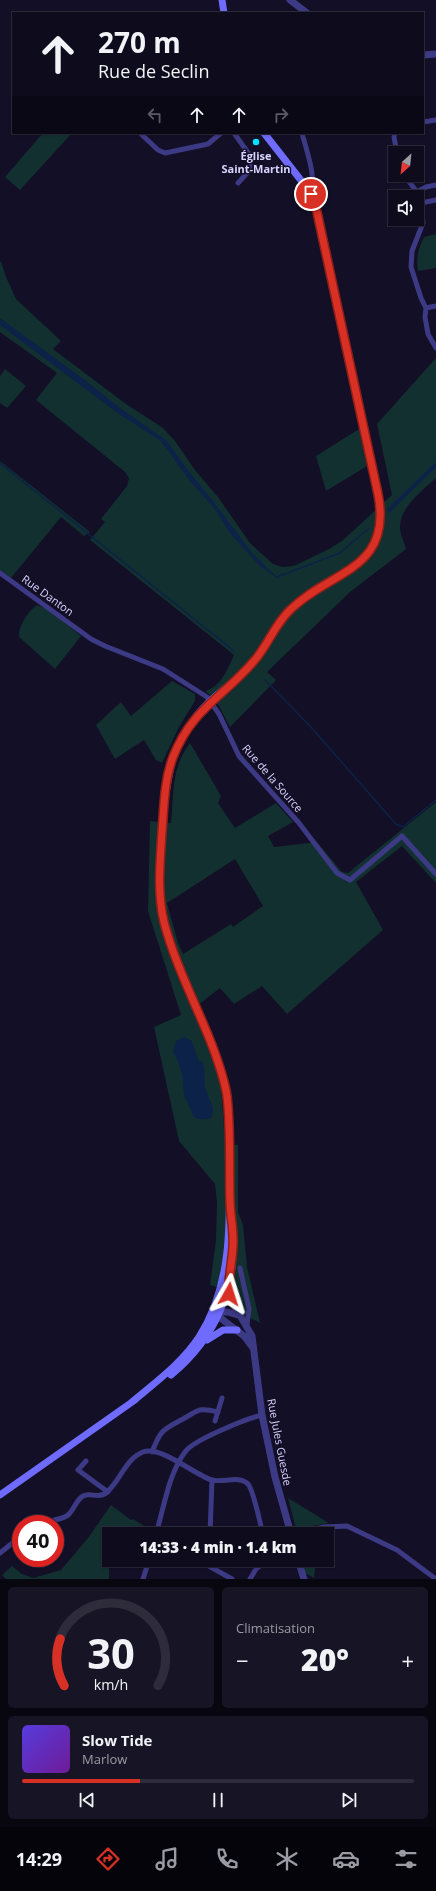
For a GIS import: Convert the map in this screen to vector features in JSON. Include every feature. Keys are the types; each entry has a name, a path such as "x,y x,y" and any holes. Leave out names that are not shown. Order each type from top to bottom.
{"main road":[{"path":"222,0 224,12"},
{"path":"199,1348 228,1290 232,1264 233,1247 230,1203 228,1111 226,1091 219,1066 169,939 162,910 160,888 164,806 169,769 184,734 197,715 254,661 292,608 303,599 350,570 364,558 376,538 380,514 378,494 318,216 311,194 265,134"},
{"path":"132,1402 167,1373 189,1351 217,1314 225,1269 230,1203"},
{"path":"0,1495 172,1375 199,1348 218,1332 237,1330"}],"street":[{"path":"290,0 306,12"},
{"path":"424,55 436,54"},
{"path":"424,122 436,120"},
{"path":"141,134 158,150 165,153 208,144 220,134"},
{"path":"235,134 251,157 249,171 238,182"},
{"path":"302,134 312,172 313,183 311,194"},
{"path":"395,134 396,146"},
{"path":"409,182 415,190"},
{"path":"421,190 436,185"},
{"path":"424,202 436,200"},
{"path":"422,226 421,233 414,247 411,263 421,298 426,308 425,317 428,334 436,348"},
{"path":"426,308 436,306"},
{"name":"Rue Danton","path":"0,573 83,634"},
{"name":"Rue de la Source","path":"83,634 101,644 163,670 201,693 211,701 239,756 299,823 339,875 350,880 402,836 436,874"},
{"name":"Rue Jules Guesde","path":"240,1268 249,1309 247,1325"},
{"name":"Rue Jules Guesde","path":"228,1290 232,1301 252,1336 262,1415 274,1473 289,1527"},
{"path":"217,1314 231,1313 241,1316"},
{"name":"Rue Jules Guesde","path":"217,1314 247,1338 255,1352"},
{"path":"237,1330 247,1325"},
{"path":"215,1421 222,1398"},
{"path":"152,1452 161,1433 170,1425 185,1418 198,1409 204,1408 218,1412"},
{"path":"158,1527 173,1475 186,1451 194,1444 247,1419 262,1415"},
{"path":"64,1517 67,1516 82,1497 87,1495 100,1496 108,1492 135,1457 144,1452 152,1452 179,1462 212,1480 240,1480 248,1484 261,1527"},
{"path":"86,1461 78,1470 108,1492"},
{"path":"210,1527 212,1480"},
{"path":"324,1527 344,1526 397,1550 428,1576 436,1579"},
{"path":"0,1552 12,1543"},
{"path":"143,1579 147,1567"},
{"path":"211,1567 232,1579"},
{"path":"250,1579 258,1567"},
{"path":"300,1567 304,1579"}],"green space":[{"path":"42,134 71,134 20,190 5,177"},
{"path":"436,234 436,268 418,271 418,254 424,237"},
{"path":"1,261 6,277 16,299 61,341 53,349 126,404 163,428 175,441 195,470 218,497 250,543 273,564 282,567 294,566 342,541 392,495 377,424 436,358 436,478 418,494 408,506 401,520 401,535 406,549 350,592 267,672 276,680 230,727 219,706 206,691 220,681 234,655 90,540 105,522 101,519 127,486 129,478 125,472 36,400 57,373 0,332"},
{"path":"5,369 26,386 7,408 0,403 0,376"},
{"path":"359,429 367,466 326,491 316,456"},
{"path":"0,461 90,532 84,536 61,517 11,578 0,570"},
{"path":"37,605 47,609 81,636 55,669 19,637 20,629 24,620 30,611"},
{"path":"172,681 195,694 195,701 179,727 162,763 156,760 144,740 115,759 96,725 121,702 131,716"},
{"path":"190,743 221,796 218,803 235,828 276,803 293,822 268,836 274,847 317,842 342,872 348,873 436,802 436,883 402,846 356,882 383,930 287,1014 262,986 234,1004 220,988 193,1009 216,1066 221,1084 225,1144 238,1145 238,1212 243,1225 247,1267 260,1323 243,1314 233,1292 210,1285 216,1240 217,1202 215,1184 179,1141 154,1027 181,1015 148,911 150,821 171,823 174,781 179,762","holes":["235,859 263,906 233,927 231,924 183,954 178,943 167,903"]},
{"path":"288,1498 329,1523 307,1527 295,1527"},
{"path":"111,1505 131,1520 133,1519 145,1527 102,1527 102,1567 109,1567 109,1579 6,1579 2,1575 12,1566 22,1574 33,1578 61,1570 88,1538"},
{"path":"304,1567 315,1567 314,1578 305,1573"}],"water":[{"path":"0,318 120,408 167,441 253,554 280,580 259,565 230,533 214,508 190,481 161,441 119,414 0,325"},
{"path":"436,462 436,467 389,513 387,509"},
{"path":"184,1037 191,1040 199,1061 202,1061 203,1064 206,1090 213,1108 212,1115 209,1119 198,1119 194,1117 184,1095 182,1074 178,1061 173,1052 176,1041"}],"waterway":[{"path":"0,463 234,651"},
{"path":"277,577 340,553 369,528"},
{"path":"264,679 310,726 396,824 403,827 436,800"}],"place":[{"name":"Église Saint-Martin","path":"256,142"}],"route":[{"path":"229,1294 228,1290 232,1264 233,1229 230,1203 229,1122 227,1096 218,1062 169,939 164,922 160,894 164,806 166,785 171,763 184,734 200,712 251,665 258,657 285,615 292,608 303,599 350,570 364,558 370,551 379,529 380,508 378,494 317,212 311,194"}]}
